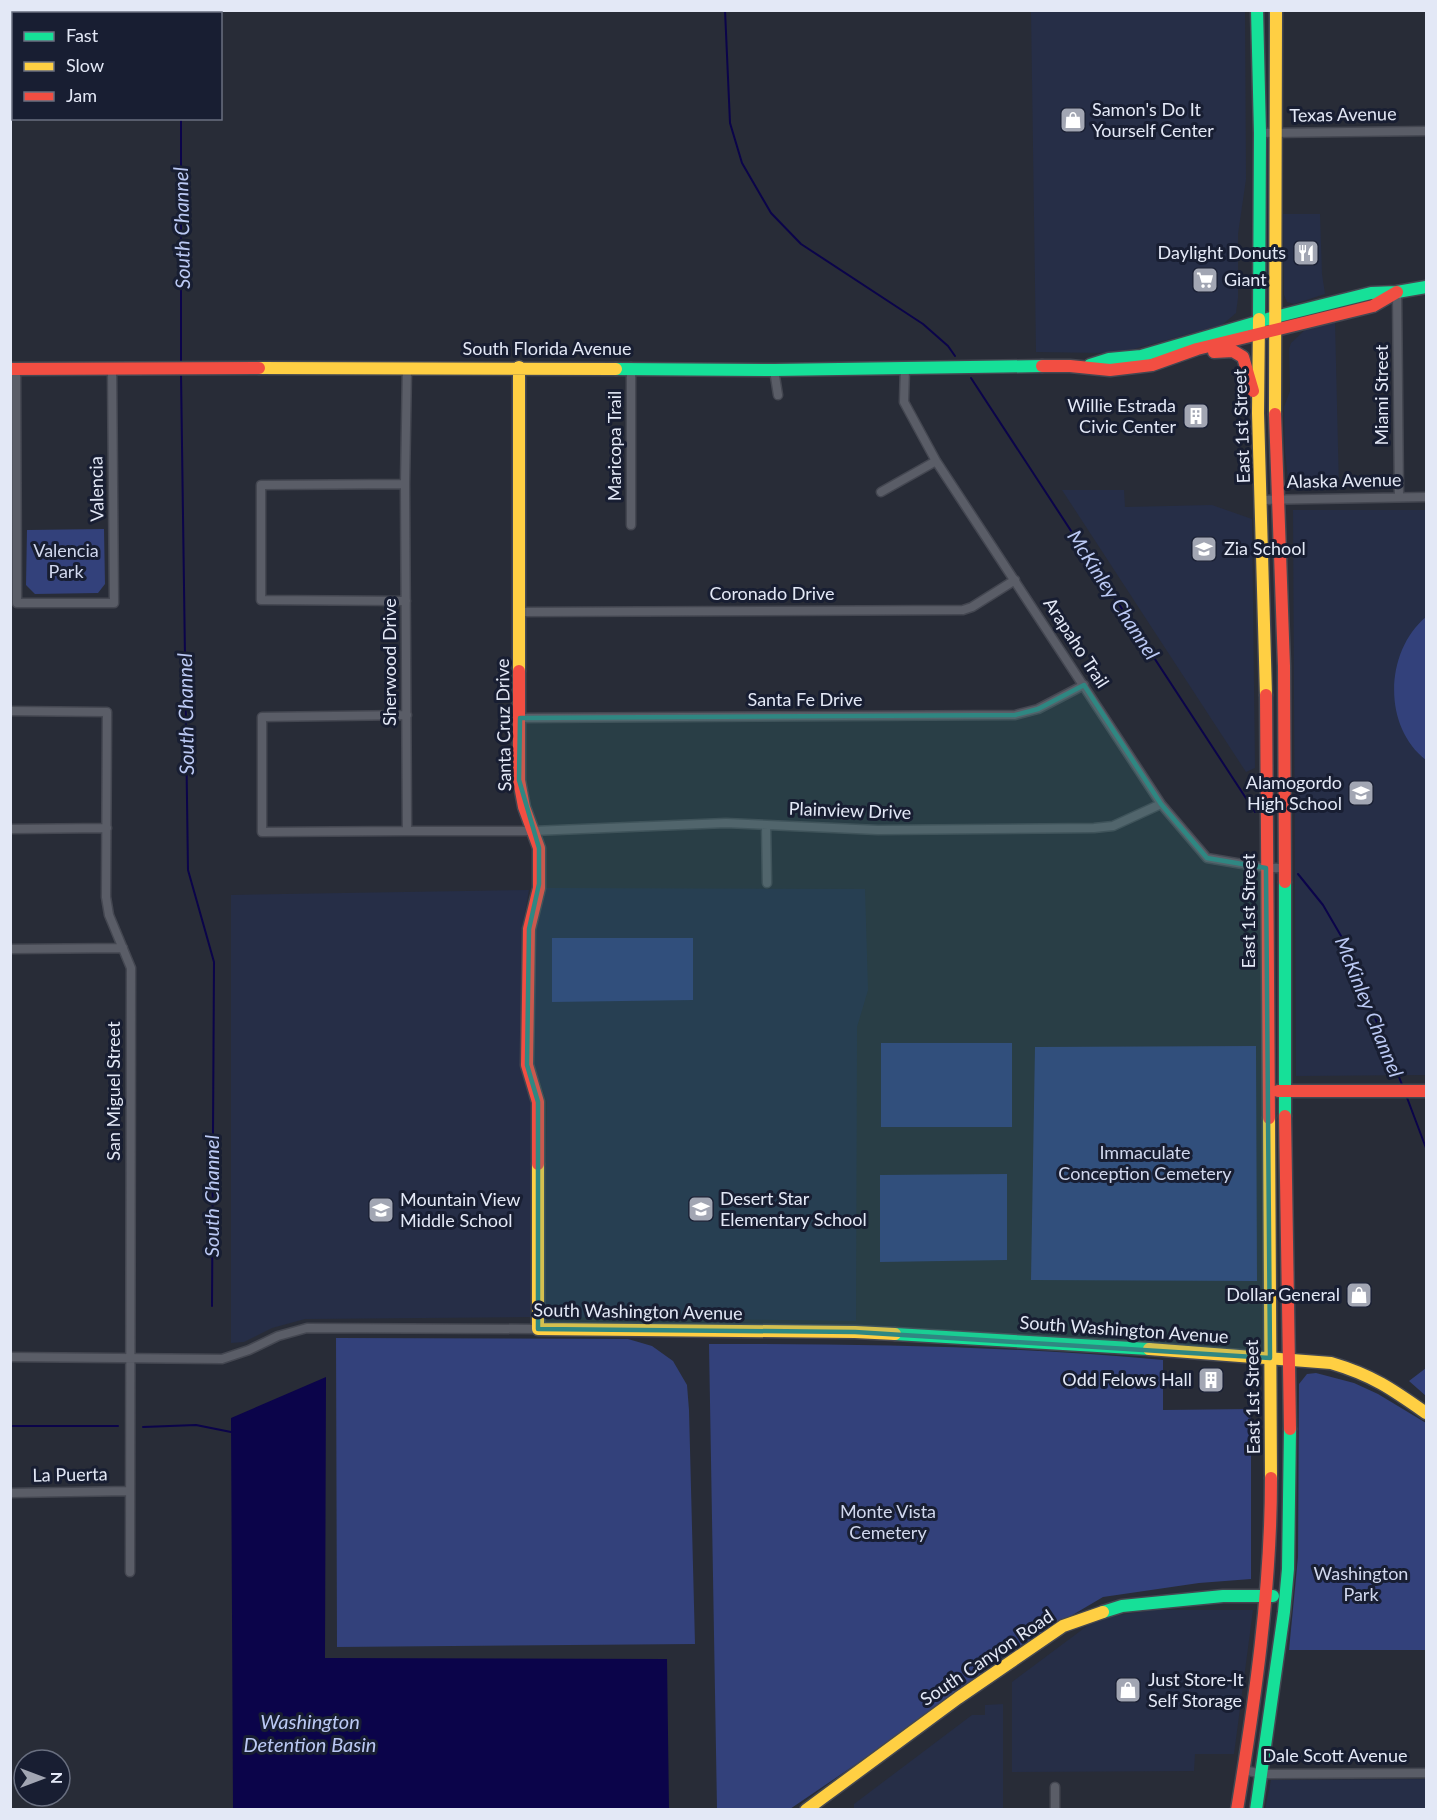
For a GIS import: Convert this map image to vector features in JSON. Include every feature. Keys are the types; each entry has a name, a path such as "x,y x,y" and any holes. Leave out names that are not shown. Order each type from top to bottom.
{"main road":[{"name":"East 1st Street","path":"1237,1809 1254,1712 1267,1596 1271,1528 1266,666 1257,336 1260,133 1257,10"},
{"name":"East 1st Street","path":"1256,1809 1285,1598 1290,1511 1285,1091 1284,666 1275,420 1276,10"},
{"path":"1398,292 1426,287"},
{"name":"South Florida Avenue","path":"1083,367 1109,359 1141,356 1371,292 1398,292"},
{"name":"South Florida Avenue","path":"14,369 1083,367 1110,370 1152,365 1197,349 1275,332 1373,306 1398,292"},
{"path":"1152,365 1171,363 1202,354 1233,351 1243,357 1258,413"},
{"name":"Santa Cruz Drive","path":"519,367 519,780 524,807 539,848 539,888 529,929 527,1065 538,1101 538,1329"},
{"path":"1269,1091 1424,1090"},
{"name":"South Washington Avenue","path":"538,1329 855,1332 1171,1350 1332,1363 1358,1371 1383,1383 1426,1413"},
{"name":"South Canyon Road","path":"810,1808 958,1698 1063,1626 1122,1606 1223,1596 1285,1598"}],"street":[{"name":"Texas Avenue","path":"1260,133 1426,131"},
{"name":"Miami Street","path":"1398,292 1399,497"},
{"name":"Sherwood Drive","path":"407,367 405,484 407,831"},
{"name":"Maricopa Trail","path":"631,367 631,525"},
{"name":"Arapaho Trail","path":"905,367 904,402 936,461 1161,804 1207,858 1266,868 1285,868"},
{"name":"Valencia","path":"14,369 17,603 114,603 112,368"},
{"path":"774,369 778,395"},
{"path":"881,492 936,461"},
{"path":"405,484 261,486 261,600 406,601"},
{"name":"Alaska Avenue","path":"1262,500 1426,497"},
{"name":"Coronado Drive","path":"520,612 963,610 972,607 1015,580"},
{"name":"Santa Fe Drive","path":"520,718 1015,714 1038,710 1084,685"},
{"name":"San Miguel Street","path":"10,711 107,712 106,897 109,915 130,969 130,1572"},
{"path":"407,716 262,717 262,832 533,831"},
{"name":"Plainview Drive","path":"533,831 726,823 878,830 1094,828 1113,826 1161,804"},
{"path":"766,825 767,883"},
{"path":"10,830 106,828"},
{"path":"10,949 123,948"},
{"path":"1267,976 1285,977"},
{"name":"South Washington Avenue","path":"10,1357 222,1359 249,1350 278,1335 307,1328 538,1329"},
{"name":"La Puerta","path":"10,1493 129,1491"},
{"name":"Dale Scott Avenue","path":"1244,1770 1262,1774 1426,1773"},
{"path":"1054,1809 1055,1787"}],"highlighted area":[{"path":"1084,685 1161,804 1207,858 1266,868 1270,1358 855,1332 538,1329 538,1102 527,1065 529,929 539,884 539,848 519,780 520,718 1015,715 1038,709"}],"shaded area":[{"path":"1031,11 1245,11 1246,179 1238,234 1238,298 1236,313 1222,325 1134,349 1104,353 1036,352"},
{"path":"1283,214 1320,214 1325,294 1294,304 1287,302 1284,295"},
{"path":"1335,322 1339,489 1289,489 1284,407 1290,391 1289,349 1291,343 1307,328"},
{"path":"1062,490 1124,490 1125,507 1212,505 1252,519 1255,768 1246,772"},
{"name":"Alamogordo High School","path":"1293,510 1426,510 1426,1075 1296,1076"},
{"name":"Desert Star Elementary School","path":"545,888 865,889 868,990 857,1027 856,1321 544,1317 547,1102 534,1065 535,931"},
{"name":"Mountain View Middle School","path":"529,890 522,928 521,1065 531,1103 530,1317 305,1319 272,1328 244,1342 231,1343 231,895"},
{"name":"Just Store-It Self Storage","path":"1153,1610 1253,1610 1234,1754 1195,1754 1194,1771 1012,1772 1012,1682 1091,1623 1119,1615"},
{"path":"1003,1704 1003,1809 854,1809 854,1804 972,1715 985,1715 985,1705"},
{"path":"1426,1779 1426,1809 1265,1809 1271,1780"}],"green space":[{"name":"Valencia Park","path":"104,529 105,584 98,593 35,594 26,585 27,530"},
{"path":"1426,617 1426,760 1412,745 1402,728 1396,709 1394,689 1396,668 1403,649 1412,632"},
{"path":"552,938 693,938 693,1000 552,1002"},
{"path":"881,1043 1012,1043 1012,1127 881,1127"},
{"name":"Immaculate Conception Cemetery","path":"1256,1046 1257,1281 1031,1280 1035,1047"},
{"path":"1007,1174 1007,1260 880,1262 880,1175"},
{"path":"336,1338 628,1339 652,1346 673,1361 687,1385 689,1410 695,1644 337,1647"},
{"name":"Monte Vista Cemetery","path":"709,1344 936,1347 1163,1360 1163,1410 1251,1409 1251,1579 1199,1583 1103,1597 1003,1656 918,1722 790,1809 717,1809"},
{"path":"1426,1368 1426,1396 1409,1381"},
{"name":"Washington Park","path":"1316,1373 1354,1383 1378,1394 1426,1423 1426,1650 1289,1650 1298,1557 1299,1384 1307,1374"}],"water":[{"name":"Washington Detention Basin","path":"326,1377 325,1658 667,1659 669,1809 233,1809 231,1418"}],"waterway":[{"name":"McKinley Channel","path":"725,10 730,123 742,163 771,213 801,244 923,324 948,346 955,356"},
{"name":"South Channel","path":"181,120 181,365"},
{"name":"South Channel","path":"181,374 188,870 214,962 212,1306"},
{"name":"McKinley Channel","path":"971,378 1255,812"},
{"name":"McKinley Channel","path":"1298,874 1323,905 1344,941 1403,1087"},
{"name":"McKinley Channel","path":"1406,1095 1426,1148"},
{"path":"143,1427 196,1425 231,1432"},
{"path":"10,1426 118,1426"}],"traffic: fast":[{"path":"1257,10 1260,133 1259,319"},
{"path":"1090,365 1109,359 1141,356 1275,317 1371,293 1397,292 1426,287"},
{"path":"616,369 774,370 1042,366"},
{"path":"1285,882 1285,1116"},
{"path":"895,1334 1149,1349"},
{"path":"1256,1810 1288,1569 1290,1429"},
{"path":"1103,1612 1122,1606 1223,1596 1273,1596"}],"traffic: slow":[{"path":"1275,414 1276,10"},
{"path":"1259,319 1258,413 1266,695"},
{"path":"519,367 519,671"},
{"path":"259,368 616,369"},
{"path":"1269,1118 1271,1478"},
{"path":"538,1164 538,1329 895,1334"},
{"path":"1149,1349 1331,1363 1358,1372 1381,1384 1426,1413"},
{"path":"806,1810 958,1698 1063,1626 1103,1612"}],"traffic: jam":[{"path":"1042,366 1110,370 1152,365 1197,349 1373,306 1397,292"},
{"path":"1214,352 1233,351 1243,357 1253,391"},
{"path":"10,369 259,368"},
{"path":"1275,414 1284,666 1285,882"},
{"path":"519,671 519,780 524,807 539,848 539,888 529,929 527,1065 538,1102 538,1164"},
{"path":"1266,695 1269,1118"},
{"path":"1278,1091 1426,1091"},
{"path":"1285,1116 1290,1429"},
{"path":"1237,1810 1261,1645 1268,1562 1271,1478"}],"place":[{"name":"Samon's Do It Yourself Center","path":"1073,120"},
{"name":"Daylight Donuts","path":"1306,253"},
{"name":"Giant","path":"1205,280"},
{"name":"Willie Estrada Civic Center","path":"1196,416"},
{"name":"Zia School","path":"1204,549"},
{"name":"Alamogordo High School","path":"1361,793"},
{"name":"Desert Star Elementary School","path":"701,1209"},
{"name":"Mountain View Middle School","path":"381,1210"},
{"name":"Dollar General","path":"1359,1295"},
{"name":"Odd Felows Hall","path":"1211,1380"},
{"name":"Just Store-It Self Storage","path":"1128,1690"}]}
